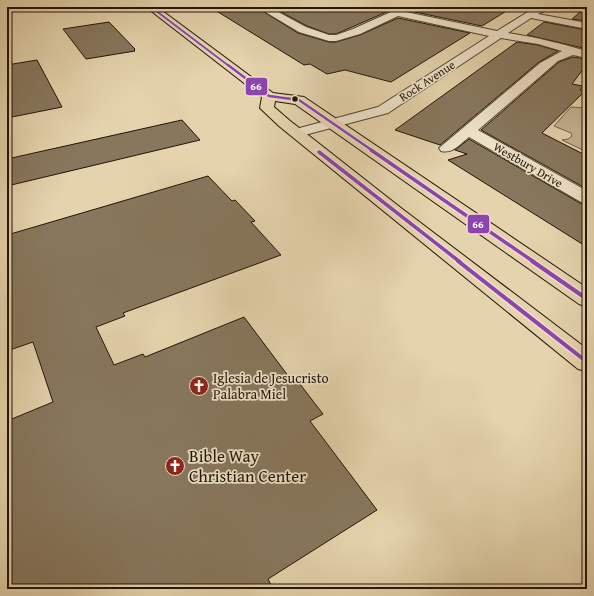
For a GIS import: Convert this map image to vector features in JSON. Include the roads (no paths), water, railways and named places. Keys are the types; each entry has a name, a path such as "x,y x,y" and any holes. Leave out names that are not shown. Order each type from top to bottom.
{"main road":[{"path":"151,7 269,96 300,100 587,299"},
{"path":"269,96 267,108 395,212 587,362"}],"street":[{"path":"262,7 309,32 330,39 357,32 409,7"},
{"name":"Rock Avenue","path":"298,133 383,110 528,15 546,7"},
{"path":"396,13 540,41 587,55"},
{"path":"528,15 587,26"},
{"path":"447,148 469,131 544,66 554,59 574,50"},
{"name":"Westbury Drive","path":"469,131 587,198"}],"place":[{"name":"Iglesia de Jesucristo Palabra Miel","path":"199,386"},
{"name":"Bible Way Christian Center","path":"175,466"}]}
